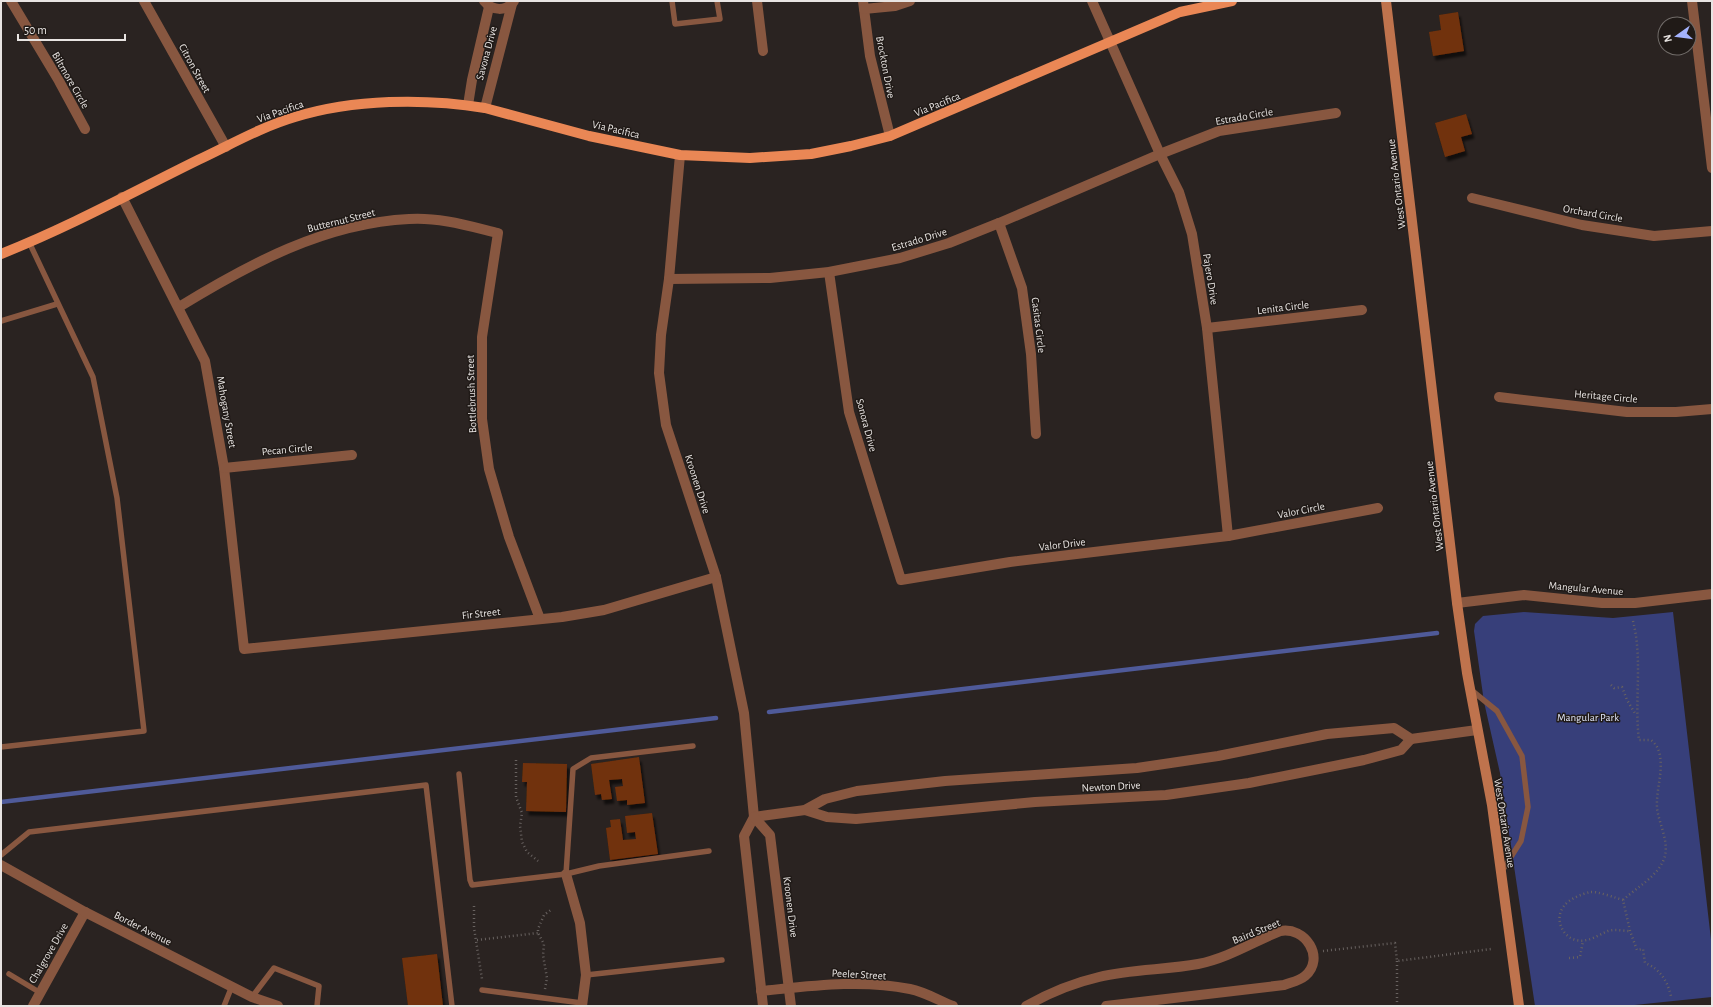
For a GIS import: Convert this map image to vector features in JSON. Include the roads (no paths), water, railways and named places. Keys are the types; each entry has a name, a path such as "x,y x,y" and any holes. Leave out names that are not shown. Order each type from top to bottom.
{"main road":[{"name":"Via Pacifica","path":"1,254 29,242 261,130 295,117 324,110 366,104 401,102 468,105 485,108 589,136 680,155 750,158 811,154 890,136 1001,90 1180,12 1232,1"},
{"name":"West Ontario Avenue","path":"1386,1 1457,602 1469,688 1492,805 1519,1006"}],"street":[{"name":"Biltmore Circle","path":"11,1 59,81 85,129"},
{"name":"Citron Street","path":"144,1 226,147"},
{"path":"757,1 764,51"},
{"path":"864,5 895,6 910,1"},
{"name":"Pajero Drive","path":"1092,1 1160,154 1179,192 1192,234 1207,328 1228,536"},
{"path":"1692,1 1712,168"},
{"path":"487,4 501,9 513,2"},
{"name":"Savona Drive","path":"485,108 513,2"},
{"name":"Savona Drive","path":"468,105 487,4"},
{"name":"Brockton Drive","path":"864,5 870,56 890,136"},
{"name":"Estrado Circle","path":"1160,154 1219,131 1336,113"},
{"name":"Estrado Drive","path":"669,279 770,278 829,272 900,258 949,242 999,223 1160,154"},
{"name":"Kroonen Drive","path":"680,155 669,279 661,335 659,372 666,425 716,577 744,713 754,817 770,835 791,1006"},
{"name":"Mahogany Street","path":"122,197 205,361 224,468 244,649"},
{"name":"Orchard Circle","path":"1472,198 1582,225 1654,236 1712,231"},
{"name":"Butternut Street","path":"179,307 226,279 277,253 319,236 366,224 409,218 454,222 498,233"},
{"name":"Casitas Circle","path":"999,223 1022,288 1031,354 1036,434"},
{"name":"Bottlebrush Street","path":"498,233 482,337 482,419 489,469 509,537 540,619"},
{"name":"Sonora Drive","path":"829,272 849,412 901,580"},
{"name":"Lenita Circle","path":"1207,328 1362,310"},
{"name":"Heritage Circle","path":"1499,397 1627,412 1676,412 1712,409"},
{"name":"Pecan Circle","path":"224,468 352,455"},
{"name":"Valor Circle","path":"1228,536 1378,508"},
{"name":"Valor Drive","path":"901,580 1010,562 1228,536"},
{"name":"Fir Street","path":"244,649 540,619 604,610 716,577"},
{"name":"Mangular Avenue","path":"1457,602 1524,595 1602,603 1635,604 1712,594"},
{"name":"Newton Drive","path":"754,817 805,810 825,799 857,792 945,781 1137,768 1218,756 1327,734 1394,728 1411,738 1401,750 1364,760 1249,782 1166,794 1035,802 856,819 827,817 805,810"},
{"path":"1411,738 1477,730"},
{"path":"754,817 744,836 763,1006"},
{"name":"Border Avenue","path":"1,865 85,912 252,997 278,1006"},
{"path":"566,874 580,923 586,975 582,1005"},
{"name":"Chalgrove Drive","path":"33,1006 39,992 85,912"},
{"name":"Baird Street","path":"1026,1006 1049,993 1100,976 1198,964 1219,958 1280,931 1287,930 1302,936 1313,950 1314,960 1309,972 1297,981 1284,984 1106,1006"},
{"name":"Peeler Street","path":"762,991 826,984 863,985 911,989 953,1006"}],"lane":[{"path":"672,1 675,24 720,19 717,1"},
{"path":"1,747 144,731 113,475 93,376 57,304 29,242"},
{"path":"1,321 57,304"},
{"path":"1469,688 1496,711 1522,756 1528,807 1521,841 1501,873"},
{"path":"566,874 573,769 591,758 693,746"},
{"path":"459,774 470,880 472,885 566,874 599,866 709,851"},
{"path":"1,855 29,832 426,785 452,1006"},
{"path":"586,975 722,960"},
{"path":"252,997 274,968 319,986 317,1006"},
{"path":"9,974 39,992"},
{"path":"224,1006 232,986"},
{"path":"482,990 582,1005"}],"waterway":[{"path":"769,712 1437,633"},
{"path":"1,802 716,718"}],"park label":[{"name":"Mangular Park","path":"1588,717"}]}
